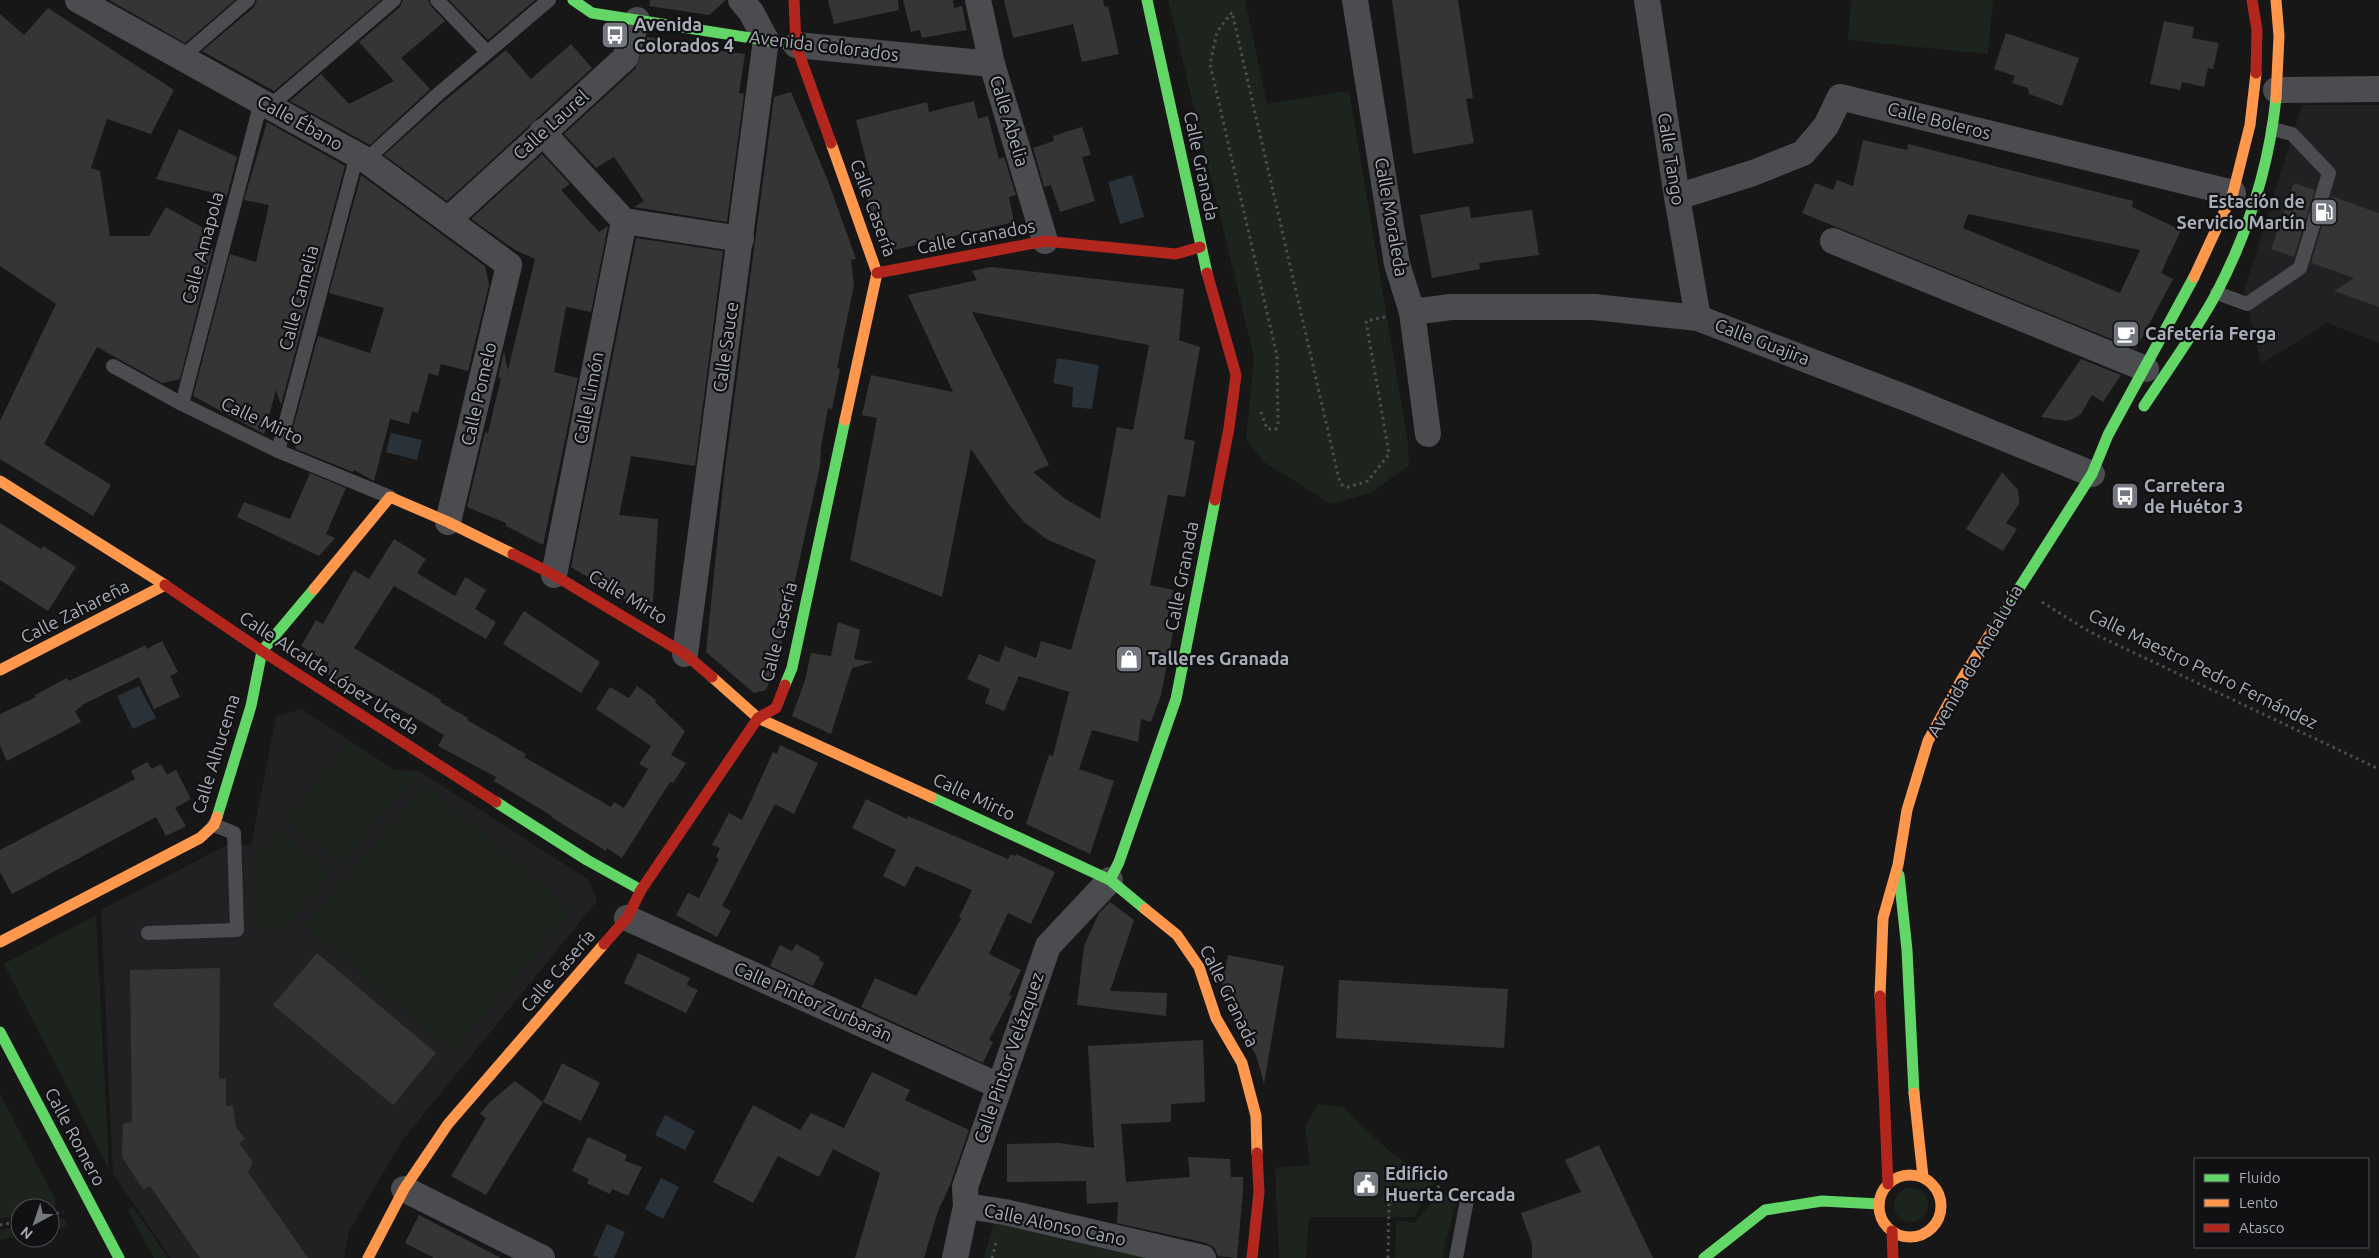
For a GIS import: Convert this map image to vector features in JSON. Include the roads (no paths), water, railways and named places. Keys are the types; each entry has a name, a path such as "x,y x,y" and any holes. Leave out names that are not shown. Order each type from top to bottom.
{"street":[{"name":"Avenida Colorados","path":"573,0 592,13 796,45 992,64"},
{"path":"741,0 751,12 766,40"},
{"name":"Calle Casería","path":"368,1258 404,1188 448,1124 627,918 641,890 758,718 776,708 792,668 877,273 796,45 794,0"},
{"name":"Calle Abelia","path":"978,0 992,64 1045,241"},
{"name":"Calle Granada","path":"1147,0 1200,247 1236,375 1229,428 1176,698 1110,880 1176,935 1199,967 1216,1018 1242,1063 1256,1116 1259,1192 1252,1258"},
{"name":"Calle Moraleda","path":"1356,0 1397,264 1400,314 1428,434"},
{"name":"Calle Tango","path":"1647,0 1677,197 1698,318"},
{"name":"Avenida de Andalucía","path":"2092,474 2108,435 2146,369 2234,205 2250,125 2256,73 2257,30 2252,0"},
{"path":"2139,414 2216,293 2236,251 2254,201 2273,128 2276,90 2277,5 2266,0"},
{"name":"Calle Ébano","path":"89,2 181,58 362,157 449,219 509,265"},
{"name":"Calle Laurel","path":"449,219 625,58 637,20"},
{"name":"Calle Sauce","path":"685,654 766,40"},
{"path":"2276,90 2379,89"},
{"name":"Calle Boleros","path":"1677,197 1753,173 1803,153 1826,126 1840,97 2234,205"},
{"path":"542,132 624,221 741,239"},
{"name":"Calle Limón","path":"554,575 624,221"},
{"name":"Calle Granados","path":"877,273 1045,241 1176,254 1200,247"},
{"path":"1833,241 2146,369"},
{"name":"Calle Pomelo","path":"448,522 509,265"},
{"path":"2213,276 2212,283 2216,293"},
{"name":"Calle Guajira","path":"1400,314 1451,307 1594,307 1698,318 1902,396 2092,474"},
{"name":"Avenida de Andalucía","path":"1898,865 1907,810 1928,741 1962,679 2018,587 2092,474 2112,453"},
{"name":"Calle Alcalde López Uceda","path":"0,481 165,585 262,651 587,860 641,890"},
{"name":"Calle Mirto","path":"390,497 448,522 554,575 685,654 758,718 1110,880"},
{"name":"Calle Alhucema","path":"0,942 200,838 214,825 251,706 262,651 390,497"},
{"name":"Calle Zahareña","path":"0,670 165,585"},
{"path":"1898,865 1907,926 1916,1137 1923,1177"},
{"path":"1888,1184 1880,997 1883,918 1898,865"},
{"name":"Calle Pintor Velázquez","path":"954,1258 966,1206 965,1187 1048,946 1110,880"},
{"name":"Calle Pintor Zurbarán","path":"627,918 999,1086"},
{"name":"Calle Romero","path":"0,1032 119,1258"},
{"path":"1904,1175 1923,1177 1936,1188 1942,1205 1938,1222 1926,1234 1908,1238 1892,1232 1882,1219 1879,1204 1882,1193 1888,1184 1904,1175"},
{"path":"404,1188 542,1258"},
{"path":"1715,1254 1765,1210 1822,1201 1879,1204"},
{"name":"Calle Alonso Cano","path":"966,1206 1006,1212 1203,1258"},
{"path":"1892,1232 1892,1258"},
{"path":"1926,1234 1926,1248"}],"lane":[{"path":"181,58 248,0"},
{"path":"265,104 394,0"},
{"path":"437,0 487,52"},
{"path":"362,157 549,0"},
{"name":"Calle Amapola","path":"182,404 265,104"},
{"path":"2216,293 2247,304 2300,268 2329,173 2292,134 2273,128"},
{"name":"Calle Camelia","path":"278,451 362,157"},
{"name":"Calle Mirto","path":"113,366 182,404 278,451 390,497"},
{"path":"148,933 237,930 234,832 214,825"},
{"path":"1456,1258 1467,1200"}],"place":[{"name":"Avenida Colorados 4","path":"615,35"},
{"name":"Estación de Servicio Martín","path":"2324,212"},
{"name":"Cafetería Ferga","path":"2126,334"},
{"name":"Carretera de Huétor 3","path":"2125,496"},
{"name":"Talleres Granada","path":"1129,659"},
{"name":"Edificio Huerta Cercada","path":"1366,1184"}]}
